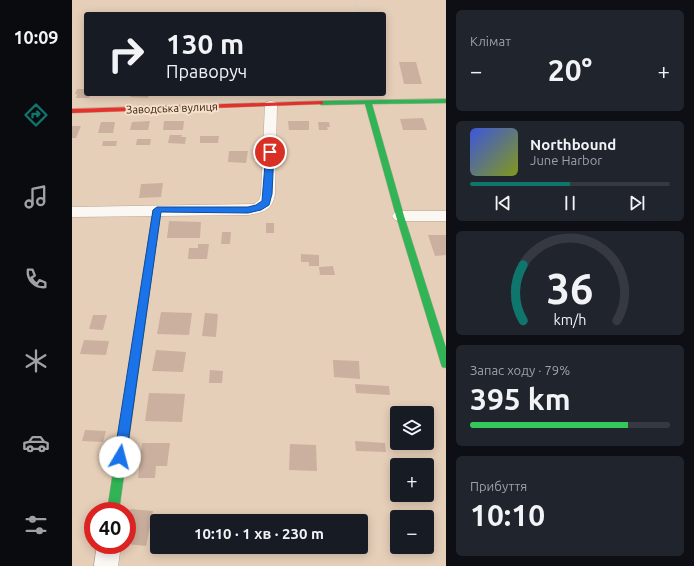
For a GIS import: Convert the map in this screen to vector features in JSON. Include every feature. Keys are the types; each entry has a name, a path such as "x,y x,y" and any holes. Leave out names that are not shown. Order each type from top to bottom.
{"street":[{"name":"Заводська вулиця","path":"72,111 446,101"},
{"path":"368,102 400,216 446,364"},
{"path":"76,213 157,210 248,210 258,208 266,203 268,194 271,105"},
{"path":"114,502 157,210"},
{"path":"400,216 446,216"},
{"path":"106,566 108,554"}],"path":[{"path":"356,0 359,12"}],"building":[{"path":"399,62 416,62 422,84 404,84"},
{"path":"77,89 84,89 84,96 90,96 89,98 76,98 77,94 75,94"},
{"path":"130,96 149,96 148,98"},
{"path":"423,118 427,130 403,130 400,119"},
{"path":"150,121 148,130 130,130 132,122"},
{"path":"164,121 184,121 183,130 163,130"},
{"path":"288,121 309,121 309,130 289,130"},
{"path":"101,122 115,122 113,133 98,133"},
{"path":"318,122 329,122 330,127 327,127 328,130 319,130"},
{"path":"72,126 81,126 76,138 72,138"},
{"path":"170,135 182,135 181,137 186,137 185,144 168,143"},
{"path":"200,136 219,136 218,143 200,143"},
{"path":"137,139 151,139 150,145 136,145"},
{"path":"103,141 117,141 116,146 102,146"},
{"path":"229,151 248,151 246,163 228,162"},
{"path":"163,183 161,197 139,198 141,184"},
{"path":"169,221 201,222 200,238 167,238"},
{"path":"266,223 274,223 274,233 266,233"},
{"path":"222,232 231,232 230,244 221,244"},
{"path":"428,235 446,235 446,255 435,256"},
{"path":"198,244 209,244 207,259 188,259 189,248 198,248"},
{"path":"301,254 319,255 319,266 309,266 309,262 301,262"},
{"path":"333,266 335,275 320,275 319,267"},
{"path":"161,312 192,313 189,335 157,334"},
{"path":"205,313 218,314 216,337 202,336"},
{"path":"93,315 107,315 103,330 89,329"},
{"path":"84,340 109,341 106,355 80,354"},
{"path":"156,350 186,352 183,372 152,371"},
{"path":"333,360 359,361 360,379 334,377"},
{"path":"210,370 223,371 222,383 209,383"},
{"path":"355,384 389,386 390,395 356,393"},
{"path":"149,393 185,394 182,422 145,421"},
{"path":"85,430 106,431 103,442 82,441"},
{"path":"355,441 385,443 386,452 356,451"},
{"path":"142,443 170,443 167,466 156,466 155,478 138,478"},
{"path":"290,444 316,445 317,471 289,470"},
{"path":"136,510 153,511 152,514 150,514 150,526 146,546 136,545"}],"traffic: fast":[{"path":"321,103 446,101"},
{"path":"368,102 400,216 446,364"},
{"path":"114,502 157,210"}],"traffic: jam":[{"path":"72,111 321,103"}],"route":[{"path":"120,457 157,210 248,210 258,208 266,203 268,194 270,152"}]}
